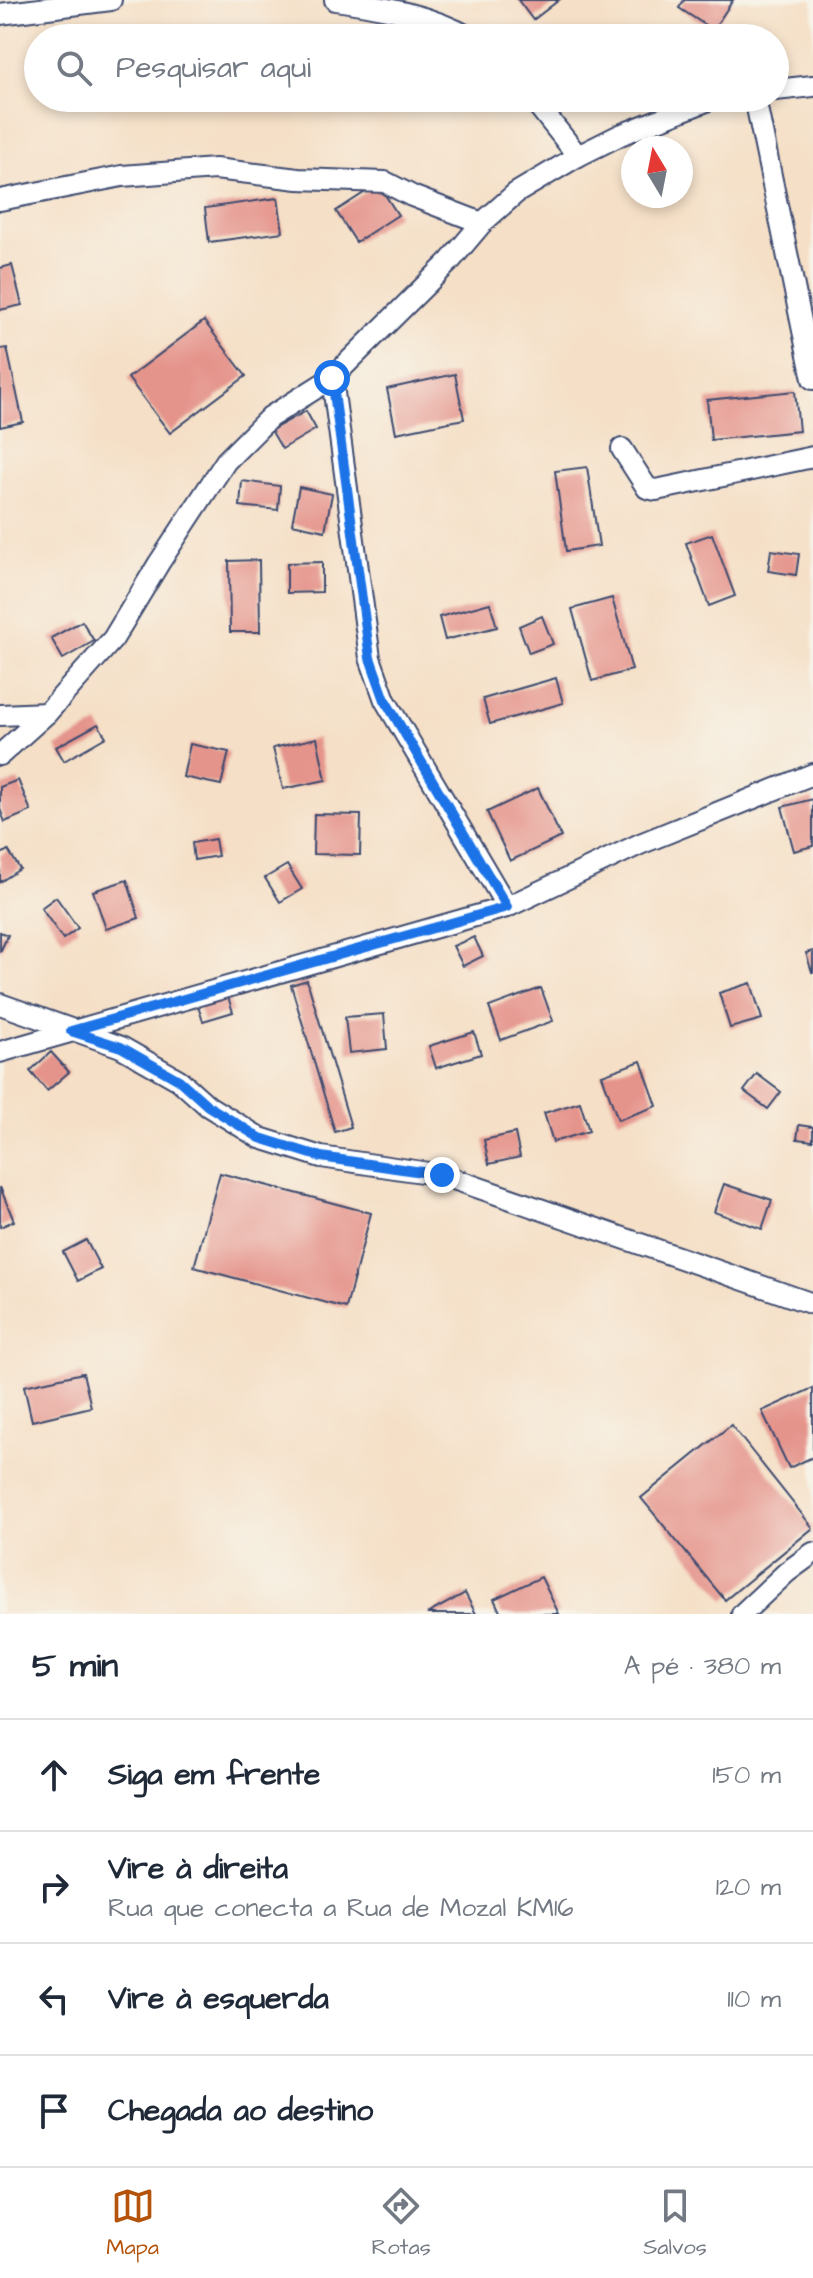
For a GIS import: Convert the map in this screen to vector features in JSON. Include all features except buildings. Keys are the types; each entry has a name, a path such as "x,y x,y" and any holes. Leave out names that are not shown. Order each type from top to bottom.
{"street":[{"path":"0,14 111,0"},
{"path":"335,0 426,17 445,24"},
{"path":"789,89 813,86"},
{"path":"543,112 578,156"},
{"path":"0,755 47,713 113,639 226,461 270,417 332,378 450,261 482,223 516,193 620,135 678,112"},
{"path":"758,112 813,379"},
{"path":"0,200 122,176 215,169 298,179 385,182 482,223"},
{"path":"332,378 370,658 385,700 507,907"},
{"path":"622,449 647,488 656,490 813,457"},
{"path":"0,715 47,713"},
{"path":"0,1052 507,907 640,844 813,774"},
{"path":"0,1004 121,1047 179,1080 208,1106 260,1138 321,1157 442,1175 813,1304"},
{"path":"742,1614 787,1572 813,1553"}],"route":[{"path":"332,378 370,658 385,700 507,907 71,1031 121,1047 179,1080 208,1106 260,1138 321,1157 442,1175"}]}
